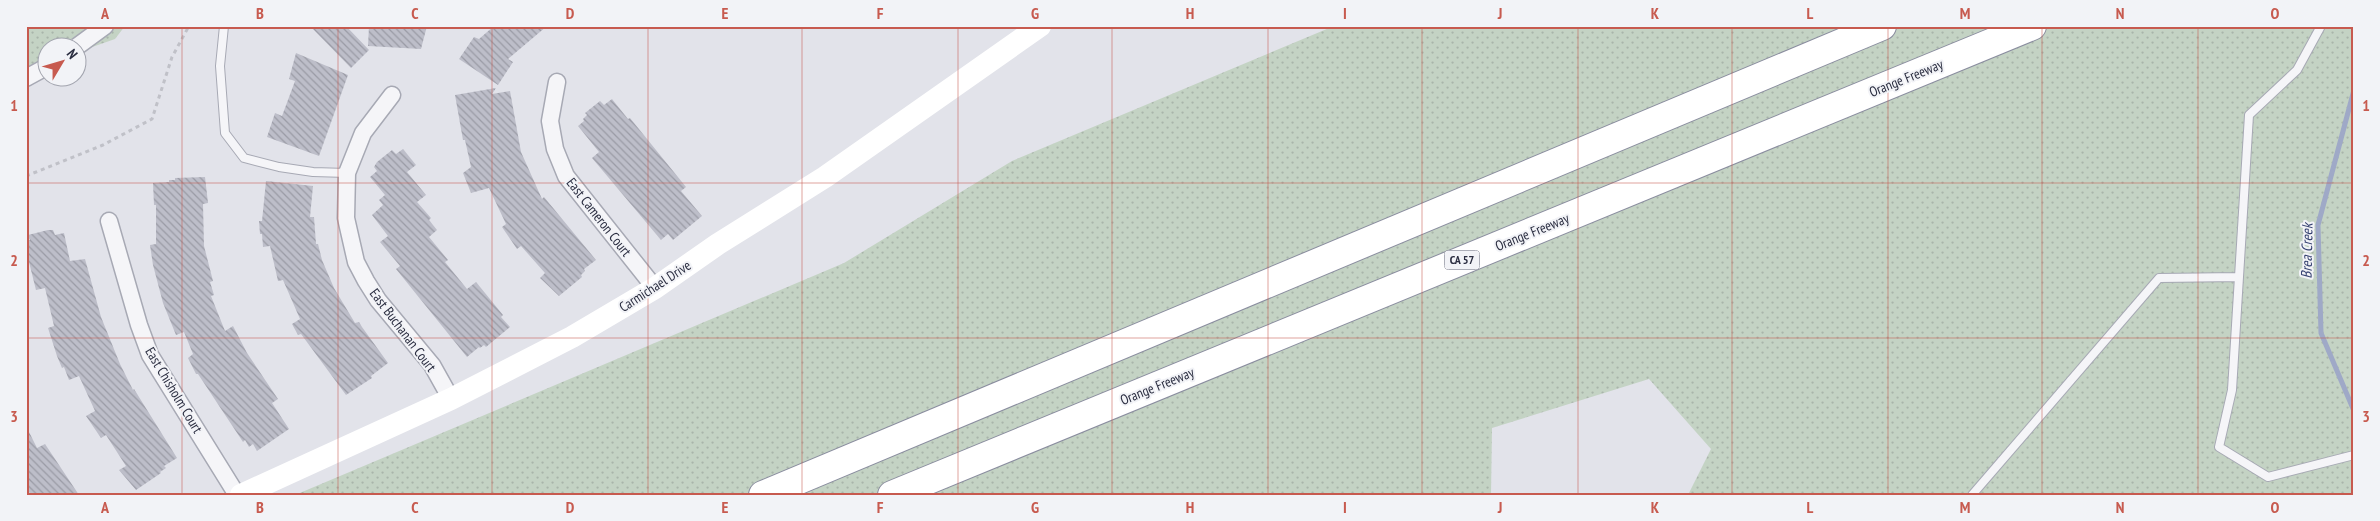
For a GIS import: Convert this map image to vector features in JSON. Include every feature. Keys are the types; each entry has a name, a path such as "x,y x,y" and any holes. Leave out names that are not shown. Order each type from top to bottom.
{"highway":[{"path":"763,495 1882,26"},
{"name":"Orange Freeway","path":"892,495 2032,26"}],"street":[{"path":"88,38 105,26"},
{"name":"Carmichael Drive","path":"239,495 451,399 572,337 656,288 718,244 825,177 1040,26"},
{"path":"26,78 38,71"},
{"name":"East Cameron Court","path":"557,82 550,121 555,149 566,176 656,288"},
{"name":"East Buchanan Court","path":"392,95 363,134 347,173 346,218 356,262 378,300 432,365 451,399"},
{"name":"East Chisholm Court","path":"109,221 138,326 150,355 239,495"}],"lane":[{"path":"224,26 220,66 225,133 244,158 279,167 313,172 347,173"},
{"path":"2321,26 2297,70 2249,115 2232,390 2219,447 2268,477 2354,455"},
{"path":"1972,495 2159,278 2238,277"}],"path":[{"path":"26,176 103,145 152,119 172,57 189,26"}],"green space":[{"path":"26,26 125,26 115,39 88,48 88,38 38,38 38,65 26,69"},
{"path":"1334,26 2354,26 2354,495 1688,495 1711,449 1649,379 1492,428 1491,495 295,495 844,263 1012,161"}],"building":[{"path":"310,26 346,26 369,50 351,68"},
{"path":"369,26 427,26 421,49 368,46"},
{"path":"494,26 547,26 508,59 513,62 498,85 459,59 474,37 479,39"},
{"path":"296,53 348,75 319,156 267,137 275,113 282,116 295,81 289,79"},
{"path":"496,88 492,94 510,91 521,152 542,199 544,197 596,260 584,269 582,277 559,296 540,278 545,273 521,246 517,249 502,227 506,224 489,188 471,193 463,173 471,167 465,140 463,140 455,95"},
{"path":"612,99 628,119 630,118 686,187 681,191 702,216 673,240 668,234 661,240 592,158 599,152 578,126 584,121 583,119 587,115 585,113 600,101 604,105"},
{"path":"403,149 416,165 407,172 426,195 417,202 431,218 429,220 437,230 429,237 448,260 445,262 467,289 476,282 503,315 501,317 510,327 486,347 484,345 479,347 467,357 396,269 400,266 380,242 388,236 372,215 383,205 379,200 385,195 370,177 377,171 374,167 377,162 392,150 396,154"},
{"path":"205,177 208,203 203,204 204,246 213,281 210,282 214,295 211,296 225,331 233,326 247,353 278,399 272,403 289,429 257,451 253,444 249,447 245,440 243,442 198,374 196,374 188,358 193,354 184,332 176,335 163,303 153,265 150,245 156,244 156,205 154,205 153,183 169,182 169,180 175,180 175,178"},
{"path":"266,181 313,186 310,217 314,217 316,244 318,244 322,260 334,288 355,323 359,322 388,363 371,376 372,378 346,395 301,334 298,335 292,324 300,319 283,280 278,281 270,246 263,247 259,221 262,221"},
{"path":"53,230 55,235 64,233 70,261 85,259 101,317 120,364 133,390 177,458 164,466 166,468 161,473 136,490 119,470 126,466 106,435 101,438 86,416 95,411 79,376 69,380 57,356 48,328 54,326 45,288 36,290 29,262 26,262 26,241 30,240 28,235"},
{"path":"26,426 37,448 45,444 79,495 31,495 26,488"}],"waterway":[{"name":"Brea Creek","path":"2354,90 2318,225 2321,333 2354,411"}]}
